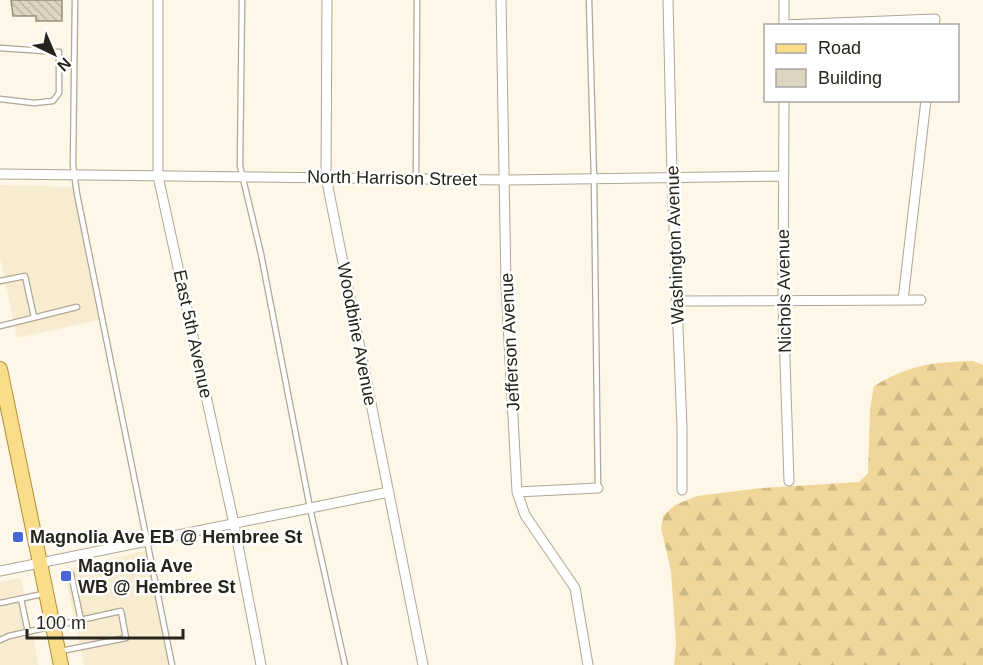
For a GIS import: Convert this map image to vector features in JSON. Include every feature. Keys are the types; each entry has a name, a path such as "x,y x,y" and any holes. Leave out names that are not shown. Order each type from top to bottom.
{"main road":[{"path":"0,369 60,658"}],"street":[{"name":"East 5th Avenue","path":"158,0 158,176 234,524 261,665"},
{"name":"Woodbine Avenue","path":"327,0 326,177 423,665"},
{"name":"Jefferson Avenue","path":"501,0 506,286 517,492 525,515 575,588 588,665"},
{"name":"Washington Avenue","path":"668,0 682,490"},
{"path":"784,0 784,24"},
{"path":"834,24 935,22"},
{"name":"Nichols Avenue","path":"784,102 783,301 789,481"},
{"path":"903,300 926,102"},
{"name":"North Harrison Street","path":"0,174 504,180 783,176"},
{"path":"676,301 921,300"},
{"path":"517,492 598,488"},
{"path":"0,571 389,492"}],"lane":[{"path":"75,0 74,175 95,291 103,319 172,665"},
{"path":"242,0 240,166 310,508 345,665"},
{"path":"416,178 417,0"},
{"path":"589,0 598,488"},
{"path":"0,48 59,52 60,93 53,101 34,103 0,99"},
{"path":"0,281 25,276 34,317"},
{"path":"0,326 77,307"},
{"path":"71,574 81,620"},
{"path":"0,603 46,593"},
{"path":"21,599 28,632"},
{"path":"0,636 9,636 121,611 126,638 60,658"},
{"path":"0,640 9,636"}],"shaded area":[{"path":"0,185 76,187 103,319 17,338 0,257"},
{"path":"150,550 172,665 84,665 64,572 74,567"},
{"path":"19,578 39,665 0,665 0,582"}],"green space":[{"path":"973,361 983,365 983,665 674,665 676,644 671,571 661,528 663,516 675,505 697,496 761,488 859,482 868,473 870,409 874,386 910,369 946,362"}],"building":[{"path":"11,0 62,0 62,21 36,21 36,16 13,16"}],"place":[{"name":"Magnolia Ave EB @ Hembree St","path":"18,537"},
{"name":"Magnolia Ave WB @ Hembree St","path":"66,576"}]}
